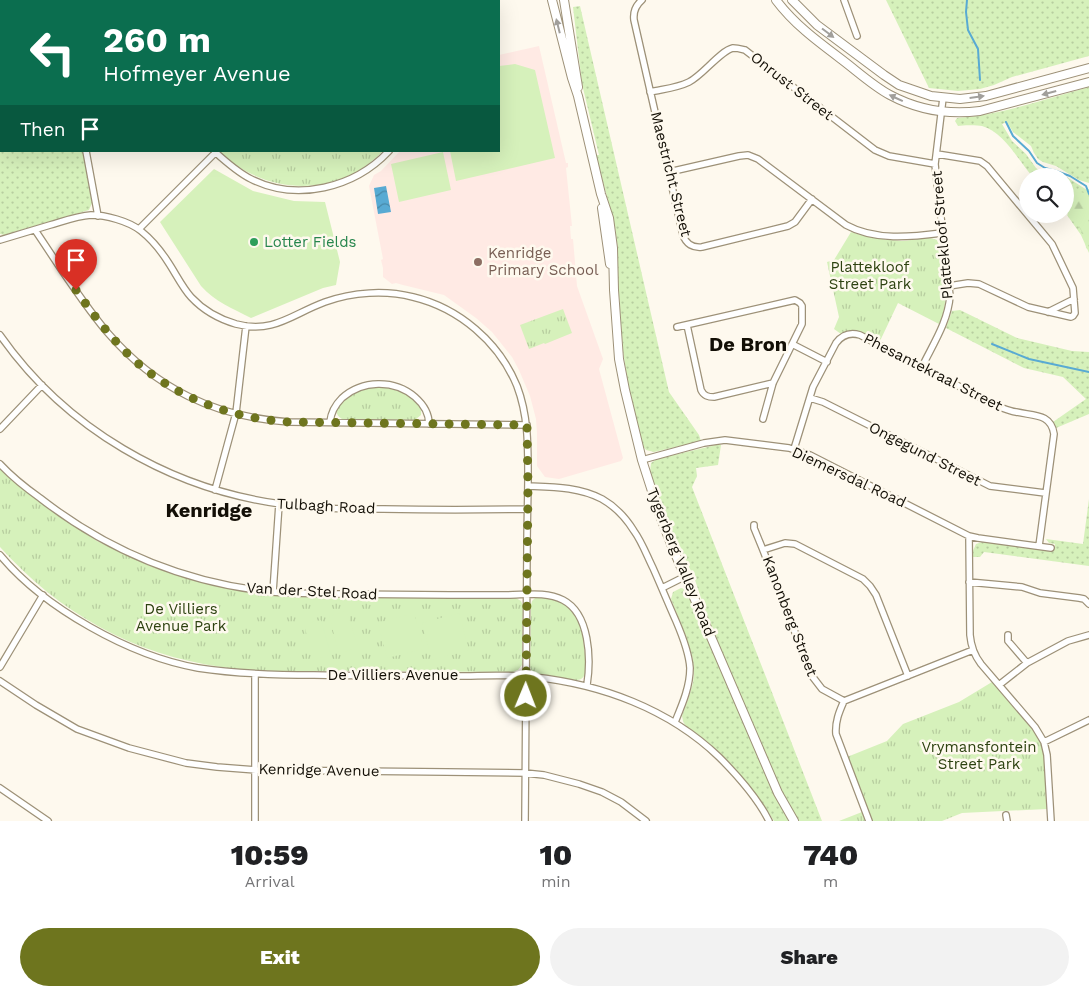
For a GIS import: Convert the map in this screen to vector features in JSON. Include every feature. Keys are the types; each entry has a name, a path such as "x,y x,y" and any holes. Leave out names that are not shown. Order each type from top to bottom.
{"main road":[{"name":"Tygerberg Valley Road","path":"552,0 578,96 601,194 614,290 622,374 642,460 659,513 778,793 794,821"},
{"name":"Tygerberg Valley Road","path":"564,0 577,77 578,96"},
{"path":"776,0 788,15 813,38 889,94 911,104 942,112 980,111 1089,82"},
{"path":"792,0 817,25 891,80 924,95 960,99 986,96 1089,68"}],"street":[{"name":"Maestricht Street","path":"642,0 636,6 633,15 683,235 688,244 702,247 788,226 795,222 812,199"},
{"path":"844,0 857,36"},
{"name":"Onrust Street","path":"650,92 687,83 726,51 741,48 875,150 889,156 935,164"},
{"name":"Plattekloof Street","path":"922,367 947,318 949,303 949,286 935,164 944,98"},
{"path":"86,152 98,216"},
{"path":"139,229 214,152 250,179 275,188 297,191 322,188 353,178 375,165 388,152"},
{"path":"937,154 982,162 987,166 1052,244 1072,284 1075,311 1072,317 1048,312 1028,306 979,284 968,283 949,286"},
{"path":"669,172 739,156 753,156 846,226 860,231 896,237 942,233"},
{"path":"0,240 76,217 98,216 114,219 139,229 164,256 184,288 198,304 223,320 246,326 263,327 279,323 325,302 348,296 383,293 401,294 448,310 468,323 495,349 514,380 523,405 527,425 528,509 524,821"},
{"path":"35,230 93,314 122,349 156,377 188,397 208,405 255,418 278,421 527,425"},
{"path":"1048,312 1074,299"},
{"path":"676,327 795,300 801,304 802,324 773,383 763,419"},
{"path":"687,325 701,390 706,396 714,397 773,383"},
{"path":"215,490 236,413 246,326"},
{"name":"Tulbagh Road","path":"0,335 42,385 80,419 122,448 152,465 215,490 240,497 311,508 528,509"},
{"name":"Phesantekraal Street","path":"794,449 813,388 838,340 844,336 860,335 997,406 1042,417 1051,424 1054,434 1039,546"},
{"path":"792,344 826,362"},
{"path":"330,422 334,408 344,397 363,386 378,384 399,388 412,394 426,410 429,424"},
{"path":"0,429 42,385"},
{"name":"Ongegund Street","path":"810,398 823,402 990,486 1045,493"},
{"name":"Diemersdal Road","path":"642,460 717,440 734,440 794,449 810,455 969,536 1051,548"},
{"name":"Van der Stel Road","path":"0,464 21,483 73,522 102,540 158,566 187,576 236,587 273,592 545,595 556,597 566,601 578,613 584,628 589,658 587,685"},
{"path":"528,486 561,487 578,490 603,500 615,508 638,537 662,588 686,647 690,666 687,689 675,722"},
{"path":"273,592 279,504"},
{"path":"754,525 763,550"},
{"path":"969,536 970,635 973,650 981,664 1035,727 1044,742 1047,755 1051,821"},
{"name":"Kanonberg Street","path":"844,701 822,689 812,676 763,550 785,543 795,544 863,579 876,595 908,676"},
{"name":"De Villiers Avenue","path":"0,555 17,573 43,595 94,629 117,641 152,655 198,668 255,674 526,676 587,685 606,691 675,722 706,745 746,787 770,821"},
{"path":"662,588 686,576"},
{"path":"970,582 1022,587 1040,593 1084,599 1089,604"},
{"path":"0,667 43,595"},
{"path":"1008,635 1008,641 1026,662"},
{"path":"999,685 1026,662 1068,641 1089,635"},
{"path":"869,821 836,734 837,718 844,701 973,650"},
{"path":"255,674 255,821"},
{"name":"Kenridge Avenue","path":"0,682 77,729 128,748 186,763 256,770 525,773 544,775 560,778 602,792 621,802 646,821"},
{"path":"1044,742 1089,720"},
{"path":"0,788 48,821"}],"shaded area":[{"name":"Kenridge Primary School","path":"539,46 566,163 568,163 566,168 572,226 570,226 577,286 603,359 599,369 623,458 621,461 559,479 545,477 537,466 536,419 530,396 512,357 492,332 444,295 396,283 392,284 383,277 381,260 383,259 369,186 374,175 381,171 399,152 500,152 500,55"}],"green space":[{"path":"886,0 1089,0 1089,56 1012,77 980,89 958,91 929,88"},
{"path":"580,6 669,392 699,435 701,441 654,452 646,450 642,445 629,390 623,351 618,282 618,249 615,227 596,155 599,155 582,84 573,7"},
{"path":"515,64 535,70 555,158 456,181 450,152 500,152 500,66"},
{"path":"1089,87 1089,183 1074,177 1074,168 1059,168 1038,159 1031,146 1013,132 1007,122 1002,124 1012,141 1026,154 1036,168 1026,168 1004,140 990,129 982,126 958,126 955,121 957,118 990,114"},
{"path":"0,152 83,152 92,203 89,210 4,235 0,234"},
{"path":"220,152 382,152 365,167 344,178 323,184 301,186 279,183 258,177 237,166"},
{"path":"443,152 451,190 399,202 391,164"},
{"name":"Lotter Fields","path":"214,169 253,191 294,201 325,202 340,262 336,285 323,288 251,318 206,292 160,222"},
{"path":"1074,182 1087,190 1089,189 1089,253 1081,235 1073,223"},
{"path":"1074,185 1077,191 1085,193 1089,189 1089,250 1086,248 1081,230 1074,220"},
{"name":"Plattekloof Street Park","path":"851,232 896,241 929,238 937,240 940,246 945,295 943,315 939,324 898,303 880,341 861,332 851,331 841,334 834,329 839,317 827,262 834,260"},
{"path":"563,309 572,333 529,349 520,325"},
{"path":"960,310 1017,338 1072,351 1089,352 1089,414 1056,428 1053,422 1086,399 1063,377 1024,368 946,328 952,311"},
{"path":"370,387 403,392 417,401 421,415 415,420 342,419 337,414 340,404 352,395"},
{"path":"721,445 718,465 696,468 697,476 692,487 822,821 798,821 782,793 708,619 694,577 664,516 650,472 651,463 657,459"},
{"name":"De Villiers Avenue Park","path":"0,468 53,512 97,541 150,566 208,584 251,593 291,597 516,598 521,601 523,606 522,665 513,672 268,671 222,667 158,652 129,641 73,611 23,571 0,547"},
{"path":"1089,499 1089,566 984,552 980,557 972,557 976,544 982,542 1054,551 1055,544 1049,543 1046,539 1083,544"},
{"path":"681,588 688,590 790,821 774,821 736,770 712,746 685,725 683,721 682,716 693,683 694,674 693,659 686,636 671,599 673,592"},
{"path":"535,598 556,600 568,606 577,616 582,629 586,664 585,674 581,679 575,680 535,673 530,668 531,605"},
{"path":"347,611 358,648 339,653 329,616"},
{"path":"414,613 424,649 387,658 378,623"},
{"path":"459,613 469,650 432,660 422,623"},
{"path":"321,620 331,655 313,660 304,624"},
{"name":"Vrymansfontein Street Park","path":"992,682 1040,740 1044,755 1047,809 962,813 942,821 872,821 847,757 887,741 903,724 959,702"},
{"path":"862,812 865,821 839,821"}],"water":[{"path":"386,186 391,212 378,214 374,188"}],"waterway":[{"path":"967,0 968,30 978,49 980,80"},
{"path":"1006,122 1013,136 1029,151 1037,163 1045,168 1070,176 1086,186 1089,194"},
{"path":"992,344 1029,359 1089,372"}],"place":[{"name":"Lotter Fields","path":"254,242"},
{"name":"Kenridge Primary School","path":"478,262"}],"district":[{"name":"De Bron","path":"748,344"},
{"name":"Kenridge","path":"209,510"}],"route":[{"path":"76,290 106,331 122,349 143,367 188,397 222,410 255,418 289,422 527,425 526,696"}]}
